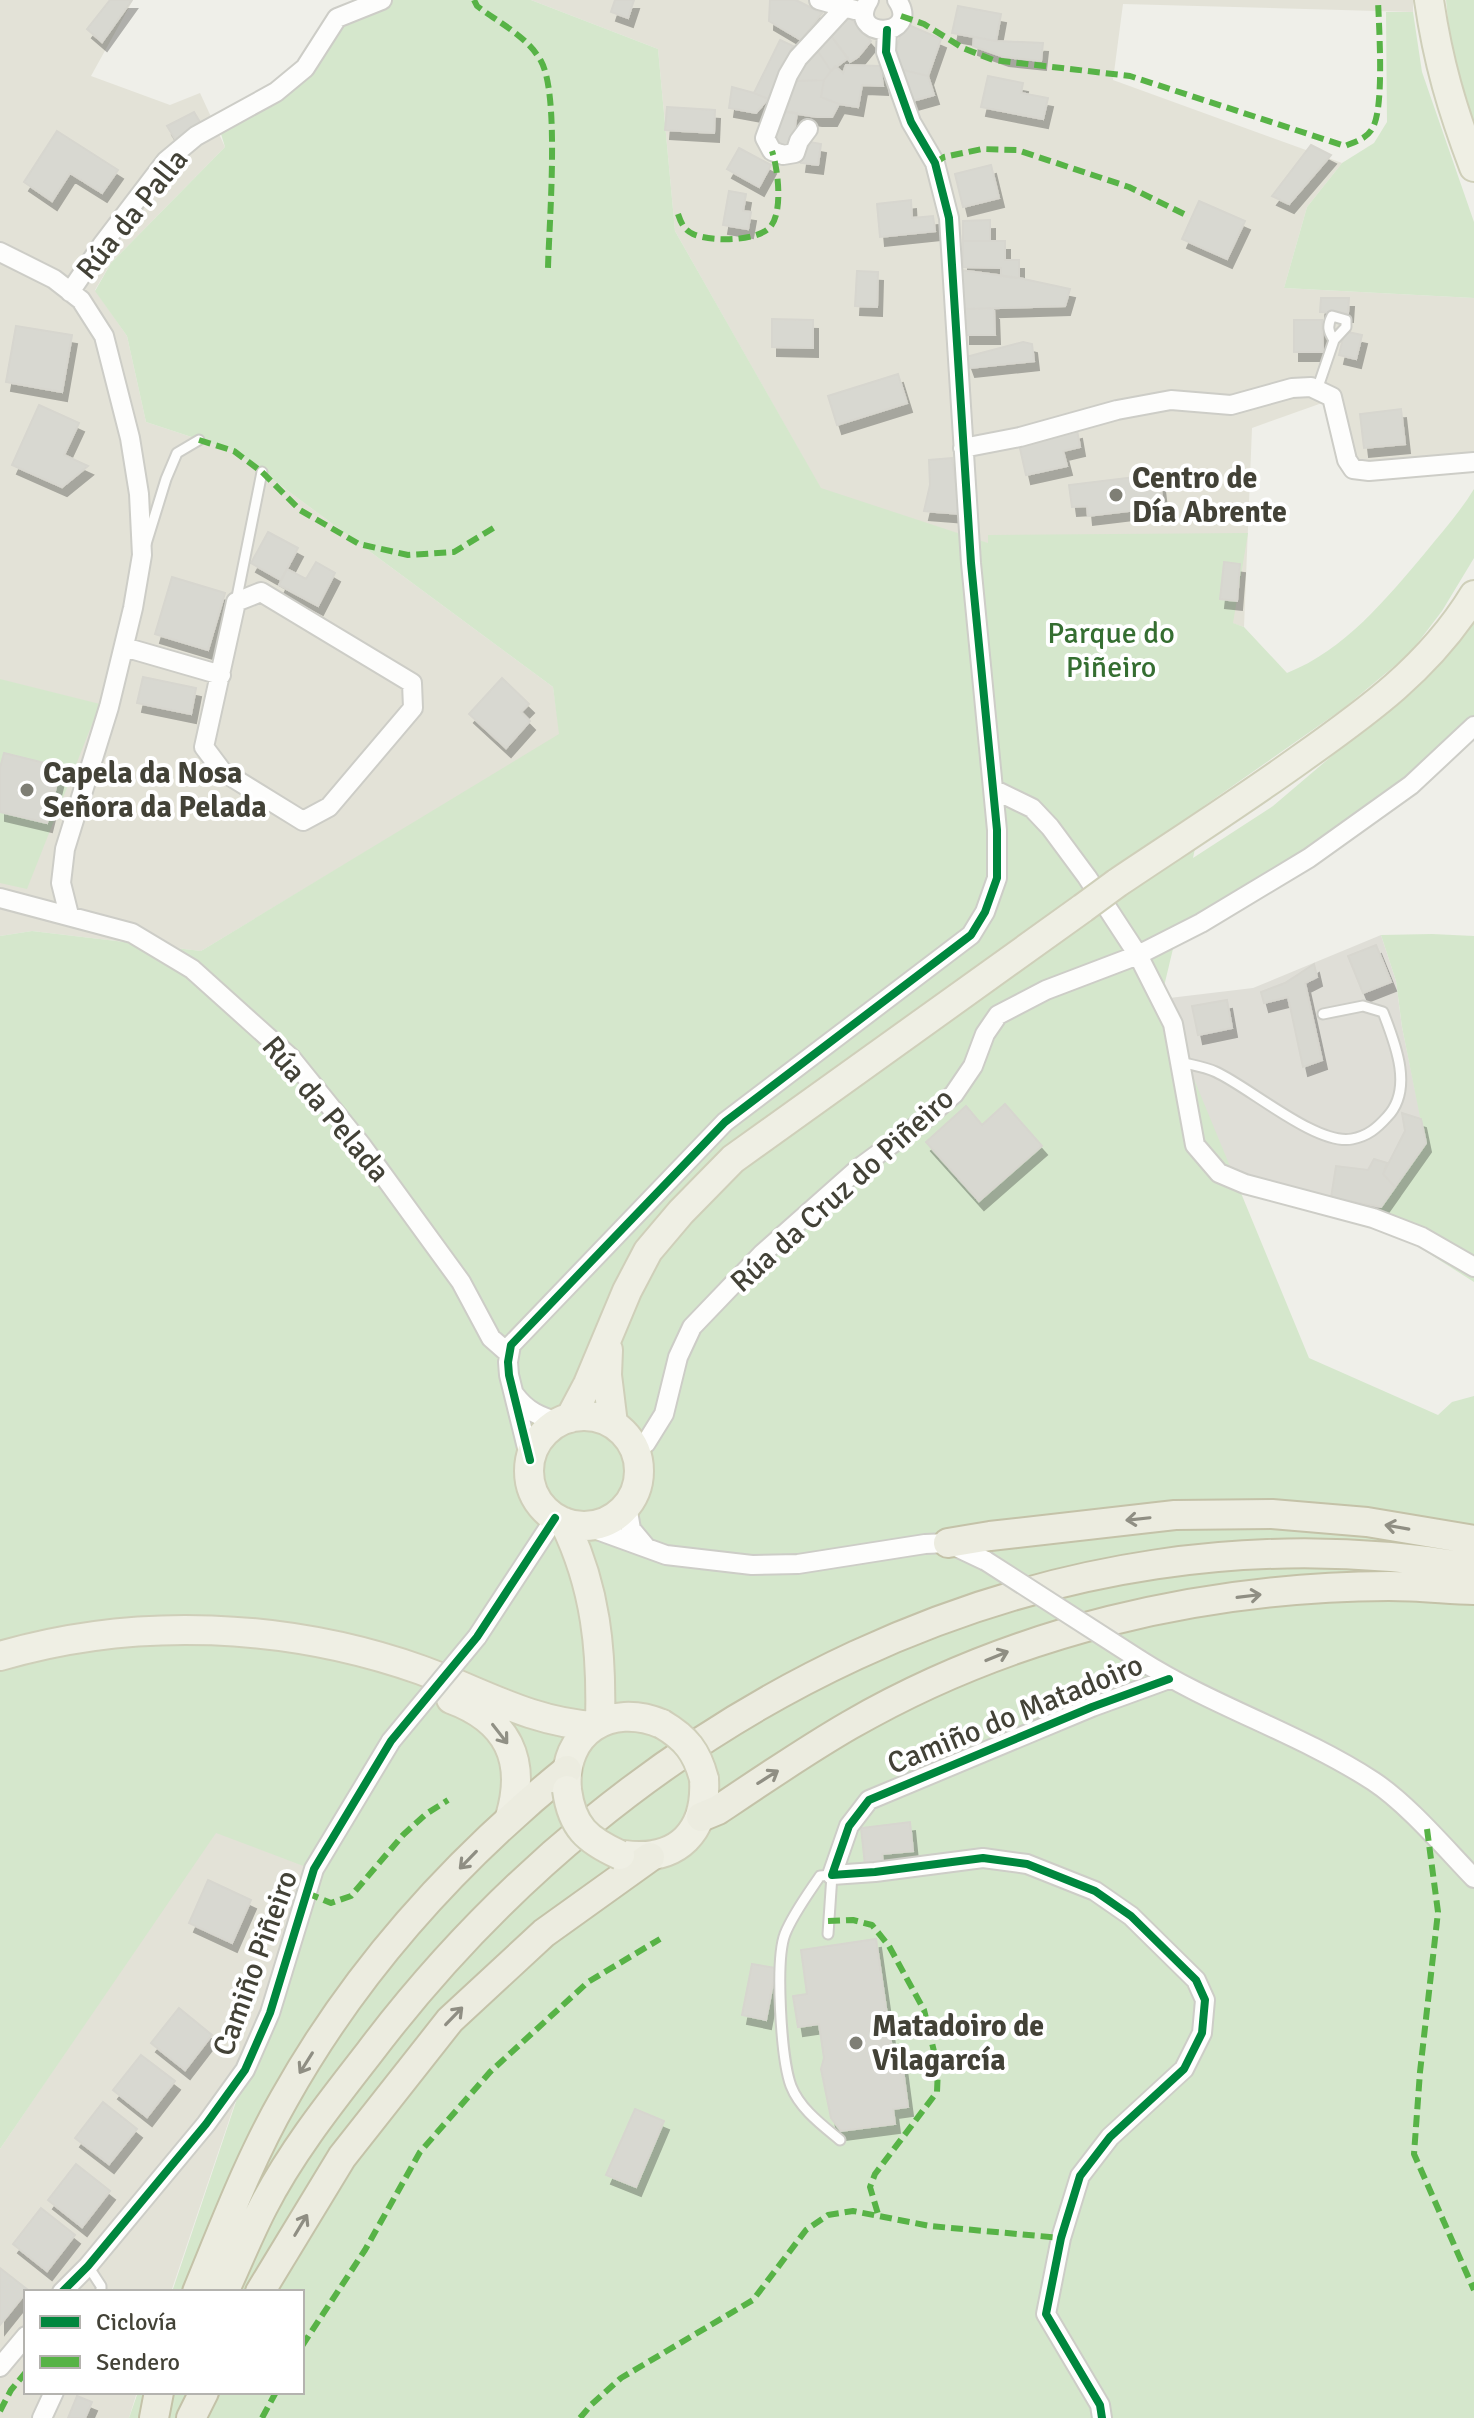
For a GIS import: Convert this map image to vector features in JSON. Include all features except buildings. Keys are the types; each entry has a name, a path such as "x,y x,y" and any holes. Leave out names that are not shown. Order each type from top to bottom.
{"highway":[{"path":"948,1543 1175,1515 1258,1514 1367,1522 1474,1540"},
{"path":"225,2290 264,2205 320,2117 409,2000 473,1929 608,1807 695,1745 759,1705 826,1669 963,1610 1074,1579 1253,1555 1360,1554 1474,1568"},
{"path":"701,1817 718,1810 851,1724 923,1688 1001,1654 1108,1619 1182,1604 1279,1593 1389,1586 1474,1590"},
{"path":"198,2290 247,2170 284,2098 366,1973 405,1926 510,1817 568,1775"},
{"path":"261,2290 342,2157 450,2020 544,1933 650,1857"},
{"path":"154,2418 159,2394"},
{"path":"174,2418 183,2394"},
{"path":"191,2418 203,2394"}],"main road":[{"path":"1429,0 1436,53 1474,167"},
{"path":"590,1521 539,1503 530,1482 530,1460 538,1442 565,1420 588,1384 648,1251 681,1212 733,1159 1117,883 1353,722 1421,666 1456,625 1474,595"},
{"path":"613,1424 607,1375 608,1348 616,1318"},
{"path":"565,1420 592,1417 613,1424 635,1451 639,1474 638,1485 590,1521 578,1550 592,1604 601,1662 597,1724 578,1744 568,1775"},
{"path":"590,1521 595,1555 592,1604"},
{"path":"0,1656 35,1646 116,1634 204,1630 278,1636 379,1657 472,1690 508,1708 546,1736 560,1749 568,1775 569,1806 580,1828 597,1844 620,1855 650,1857 681,1843 693,1831 701,1817 705,1799 704,1779 698,1757 690,1744 623,1697 601,1662"},
{"path":"278,1636 321,1657 378,1673 463,1704 493,1724 512,1751 517,1773 510,1817"},
{"path":"508,1708 557,1722 597,1724 632,1715 654,1720"}],"street":[{"name":"Rúa da Palla","path":"70,292 166,161 196,136 276,92 305,68 337,18 382,0"},
{"path":"819,0 845,7 867,4 870,25 875,29 887,30 900,21 902,11 897,0"},
{"path":"808,129 795,153 783,155 772,151 765,138 788,75 798,58 845,7"},
{"path":"530,1460 509,1375 508,1353 523,1332 725,1122 971,935 985,912 997,878 997,830 963,448 949,218 935,163 911,122 886,52 887,30"},
{"path":"4,260 54,279 81,300 104,336 130,438 139,494 142,555 124,647 109,707 65,849 61,883 69,915"},
{"path":"963,448 1171,400 1231,405 1292,388 1311,387 1332,397 1347,460 1353,469 1369,471 1474,462"},
{"path":"261,592 412,683 413,708 329,807 303,821 222,771 204,747 221,675 236,602 261,592"},
{"path":"124,647 221,675"},
{"name":"Rúa da Cruz do Piñeiro","path":"635,1451 646,1443 664,1414 678,1357 692,1327 762,1254 859,1168 954,1094 973,1066 985,1034 998,1015 1046,990 1138,955 1201,923 1309,858 1411,785 1474,726"},
{"path":"993,789 1032,808 1050,827 1138,955 1173,1024 1195,1145 1219,1173 1245,1184 1373,1218 1422,1237 1474,1267"},
{"name":"Rúa da Pelada","path":"0,898 132,933 192,969 291,1058 362,1146 461,1282 491,1338 508,1353"},
{"path":"515,1395 540,1417 565,1420"},
{"path":"590,1521 631,1529 648,1549"},
{"path":"590,1521 648,1549 690,1559 768,1565 798,1564 948,1543 986,1561 1169,1679 1336,1758 1377,1783 1474,1878"},
{"name":"Camiño Piñeiro","path":"66,2290 206,2124 245,2070 270,2013 314,1869 391,1741 477,1637 590,1521"},
{"name":"Camiño do Matadoiro","path":"832,1875 849,1826 869,1800 1078,1712 1169,1679"},
{"path":"832,1875 983,1858 1027,1864 1095,1891 1131,1916 1196,1980 1205,2000 1202,2033 1184,2069 1110,2137 1080,2176 1061,2238 1046,2314 1100,2405 1102,2418"},
{"path":"0,2367 24,2338"},
{"path":"42,2418 53,2394"}],"lane":[{"path":"1311,387 1319,384 1334,340"},
{"path":"142,555 177,453 199,440"},
{"path":"236,602 262,472"},
{"path":"1180,1062 1214,1071 1305,1126 1333,1138 1350,1140 1373,1131 1393,1111 1402,1090 1396,1045 1383,1012 1363,1006 1323,1014"},
{"path":"828,1934 832,1875 820,1876 785,1935 782,2043 791,2087 808,2112 840,2140"},
{"path":"88,2266 101,2290"}],"shaded area":[{"path":"0,0 133,0 91,76 170,105 200,93 225,147 111,263 95,290 127,336 146,422 234,451 553,687 560,735 201,951 32,931 0,936"},
{"path":"531,0 1413,0 1413,12 1123,4 1113,80 1342,163 1307,207 1284,288 1474,298 1474,466 1357,466 1322,403 1252,428 1244,627 821,489 675,231 658,49"},
{"path":"1381,935 1396,981 1402,1027 1426,1143 1373,1218 1219,1173 1161,999 1253,988"},
{"path":"215,1832 314,1869 172,2290 24,2290 24,2394 136,2394 129,2418 0,2418 0,2149"}],"green space":[{"name":"Parque do Piñeiro","path":"382,0 531,0 658,49 675,231 821,488 988,543 988,535 1248,533 1233,623 1244,627 1287,673 1328,651 1363,622 1425,553 1474,489 1474,558 1442,611 1410,653 1344,708 1204,806 1193,858 1273,806 1400,698 1474,615 1474,726 1309,858 1177,932 1161,999 1309,1358 1438,1415 1452,1402 1474,1396 1474,2418 129,2418 137,2394 304,2394 304,2290 173,2290 314,1870 216,1833 0,2149 0,936 32,931 201,951 559,734 553,687 234,451 146,422 127,336 95,291 111,263 225,147 218,124 276,92 337,18"},
{"path":"1446,0 1474,0 1474,123 1457,79"},
{"path":"1386,12 1413,12 1422,72 1474,222 1474,298 1284,288 1307,207 1342,163 1374,143 1387,122"},
{"path":"0,679 100,704 27,889 0,883"},
{"path":"1381,935 1474,936 1474,1282 1373,1218 1425,1142 1396,981"}],"marked path":[{"path":"474,0 477,6 528,44 541,61 547,78 552,130 548,268"},
{"path":"901,16 924,24 963,48 993,60 1130,76 1345,146 1369,133 1377,114 1380,64 1378,0"},
{"path":"935,163 944,157 982,149 1017,150 1129,187 1184,214"},
{"path":"678,214 685,228 701,237 746,238 765,231 775,219 778,200 772,151"},
{"path":"199,440 234,451 262,472 300,510 359,544 408,555 454,552 495,527"},
{"path":"307,1893 331,1903 351,1896 403,1835 426,1814 448,1800"},
{"path":"1427,1829 1438,1912 1414,2154 1474,2290"},
{"path":"828,1921 853,1920 872,1925 889,1946 924,2010 938,2068 937,2092 875,2174 870,2187 878,2214"},
{"path":"304,2343 365,2250 420,2152 490,2072 588,1982 660,1939"},
{"path":"580,2418 621,2378 753,2300 806,2230 828,2215 853,2211 930,2226 1061,2238"},
{"path":"0,2411 24,2374"},
{"path":"262,2418 275,2394"}],"cycle path":[{"path":"530,1460 509,1375 511,1345 725,1122 971,935 985,912 997,878 997,830 971,563 949,218 935,163 911,122 886,52 887,30"},
{"path":"64,2290 88,2266 206,2124 245,2070 270,2013 314,1869 391,1741 477,1637 555,1518"},
{"path":"1102,2418 1100,2405 1046,2314 1061,2238 1080,2176 1110,2137 1184,2069 1202,2033 1205,2000 1196,1980 1131,1916 1095,1891 1027,1864 983,1858 832,1875 849,1826 869,1800 1092,1707 1169,1679"}],"place":[{"name":"Centro de Día Abrente","path":"1116,495"},
{"name":"Capela da Nosa Señora da Pelada","path":"27,790"},
{"name":"Matadoiro de Vilagarcía","path":"856,2043"}]}
